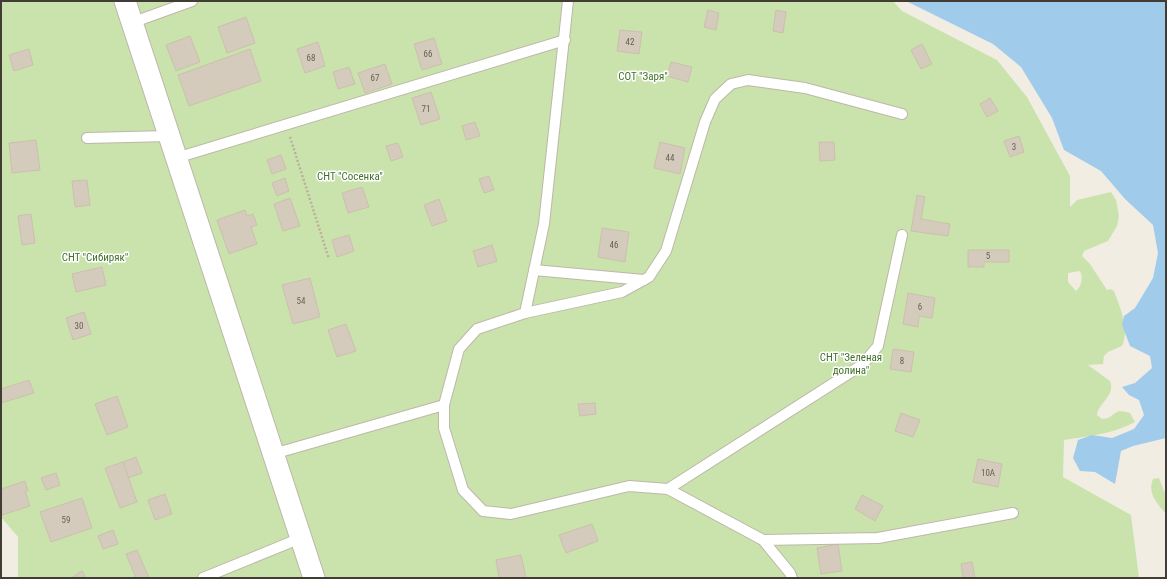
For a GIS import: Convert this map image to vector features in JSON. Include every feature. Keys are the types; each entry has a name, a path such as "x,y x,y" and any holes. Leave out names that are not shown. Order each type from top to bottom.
{"street":[{"path":"124,1 314,578"}],"lane":[{"path":"132,23 192,1"},
{"path":"525,313 544,224 568,1"},
{"path":"176,158 286,123 565,40"},
{"path":"792,578 790,573 763,540 668,489 629,486 511,514 483,511 463,490 444,428 444,405 459,349 477,329 525,313 622,292 649,277 666,250 705,122 715,99 731,84 748,80 805,88 902,114"},
{"path":"87,138 169,136"},
{"path":"668,489 862,365 878,346 902,235"},
{"path":"534,270 644,280"},
{"path":"273,454 444,405"},
{"path":"763,540 878,538 1013,513"},
{"path":"203,578 301,538"}],"path":[{"path":"286,123 329,259"}],"green space":[{"path":"1,1 893,1 902,11 997,60 1027,97 1070,176 1070,207 1077,200 1111,192 1116,200 1119,216 1117,226 1108,241 1084,251 1082,256 1090,264 1107,290 1111,289 1114,291 1125,326 1124,340 1122,346 1108,352 1104,356 1103,364 1088,365 1110,381 1111,386 1111,391 1100,407 1097,415 1102,419 1110,417 1116,412 1120,411 1130,413 1135,422 1109,432 1064,440 1063,477 1131,515 1139,578 18,578 18,537 1,517","holes":["1080,271 1081,284 1076,291 1068,282 1068,273"]},
{"path":"1159,478 1166,496 1166,514 1156,502 1151,489 1153,479"}],"water":[{"path":"906,1 1166,1 1166,438 1133,446 1121,451 1115,484 1095,472 1080,471 1073,458 1078,440 1092,435 1112,438 1134,429 1144,415 1139,400 1129,395 1122,387 1135,383 1152,368 1150,356 1130,346 1122,325 1124,316 1135,308 1153,278 1158,253 1153,225 1125,199 1101,171 1064,150 1052,118 1021,67 993,44"}],"building":[{"path":"708,10 719,13 716,30 704,27"},
{"path":"776,10 786,12 783,33 773,31"},
{"path":"246,17 255,43 227,53 218,27"},
{"path":"620,30 642,32 639,54 617,51"},
{"path":"190,36 200,62 176,71 166,45"},
{"path":"434,38 442,64 422,70 414,44"},
{"path":"318,42 325,66 305,73 297,49"},
{"path":"922,44 932,64 921,69 911,50"},
{"path":"29,49 33,65 14,71 9,55"},
{"path":"250,49 261,81 189,106 178,75"},
{"path":"671,62 692,67 688,82 667,76"},
{"path":"385,64 392,84 365,93 358,73"},
{"path":"349,67 355,84 338,89 333,72"},
{"path":"431,92 440,119 421,125 412,98"},
{"path":"990,98 998,111 987,117 980,104"},
{"path":"475,122 480,136 466,140 462,126"},
{"path":"1019,136 1024,152 1010,157 1004,141"},
{"path":"36,140 40,170 12,173 9,143"},
{"path":"660,142 685,148 680,174 654,168"},
{"path":"819,142 834,142 835,160 820,161"},
{"path":"398,143 403,157 391,161 386,146"},
{"path":"281,155 286,169 272,174 267,160"},
{"path":"489,176 494,190 484,193 479,179"},
{"path":"285,178 289,191 277,196 272,183"},
{"path":"87,180 90,205 75,207 72,181"},
{"path":"362,187 369,207 348,213 342,193"},
{"path":"917,195 925,197 921,219 950,224 948,236 911,231"},
{"path":"290,198 300,226 283,231 274,204"},
{"path":"439,199 447,221 432,226 424,205"},
{"path":"245,210 247,216 253,214 257,225 251,227 257,244 229,254 217,220"},
{"path":"31,214 35,243 22,245 18,216"},
{"path":"602,228 629,232 625,262 598,257"},
{"path":"349,235 354,251 337,257 332,240"},
{"path":"492,245 497,261 478,267 473,251"},
{"path":"968,250 1009,250 1009,262 984,262 984,267 968,267"},
{"path":"102,267 106,285 76,292 72,274"},
{"path":"310,278 320,317 293,324 282,285"},
{"path":"908,293 935,298 932,318 919,316 918,327 903,324"},
{"path":"84,312 91,334 73,340 66,318"},
{"path":"346,324 356,351 337,357 328,330"},
{"path":"893,349 914,352 911,372 890,369"},
{"path":"29,380 34,393 1,403 1,389"},
{"path":"117,396 128,427 107,435 95,404"},
{"path":"595,403 596,414 580,416 578,404"},
{"path":"901,413 920,420 913,437 895,431"},
{"path":"136,457 142,473 128,478 123,462"},
{"path":"978,459 1002,464 998,487 973,482"},
{"path":"123,462 137,502 120,508 105,468"},
{"path":"56,473 60,485 46,490 41,478"},
{"path":"25,481 28,491 25,491 30,506 2,515 1,489"},
{"path":"165,494 172,514 155,520 148,500"},
{"path":"862,495 883,506 875,521 855,509"},
{"path":"82,498 92,528 51,542 40,512"},
{"path":"592,524 598,541 566,553 559,535"},
{"path":"113,530 118,544 103,549 98,536"},
{"path":"838,544 842,571 821,574 817,548"},
{"path":"137,550 149,578 136,578 126,554"},
{"path":"521,555 526,578 499,578 496,560"},
{"path":"972,562 975,578 963,578 961,564"},
{"path":"82,571 86,578 71,578"}],"park label":[{"name":"СОТ \"Заря\"","path":"643,76"},
{"name":"СНТ \"Сосенка\"","path":"350,176"},
{"name":"СНТ \"Сибиряк\"","path":"95,257"},
{"name":"СНТ \"Зеленая долина\"","path":"851,363"}]}
